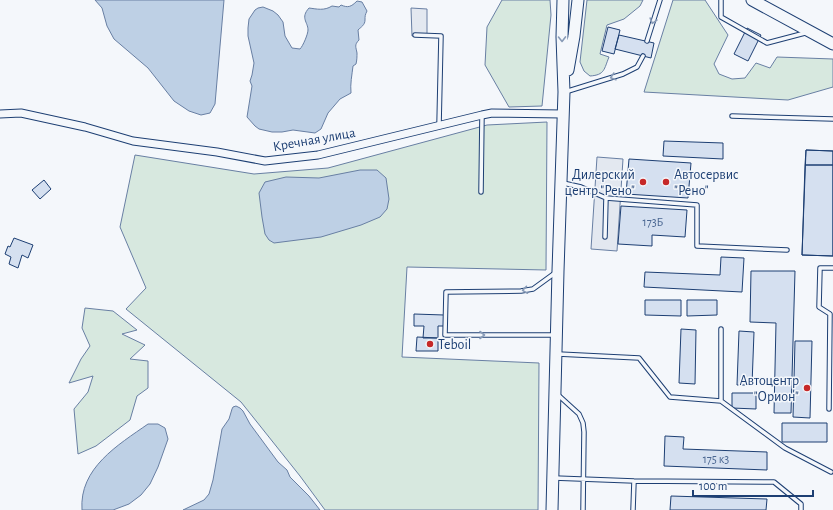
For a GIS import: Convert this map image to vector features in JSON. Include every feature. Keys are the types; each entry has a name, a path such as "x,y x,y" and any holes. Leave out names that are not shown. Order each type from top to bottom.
{"main road":[{"path":"552,510 560,183 564,92 562,37 563,0"},
{"path":"752,0 833,44"},
{"path":"564,92 579,2"}],"street":[{"name":"Кречная улица","path":"0,114 21,113 85,126 134,141 217,152 266,161 318,155 492,113 563,114"}],"lane":[{"path":"647,41 660,0"},
{"path":"721,0 721,17 767,43 809,31"},
{"path":"416,35 441,36 439,125"},
{"path":"564,92 623,74 637,67 643,56"},
{"path":"481,192 482,115"},
{"path":"732,116 833,119"},
{"path":"560,183 581,187 606,198 697,205 697,246 787,250"},
{"path":"605,237 606,198"},
{"path":"829,409 830,314 819,307 820,268 833,268"},
{"path":"556,335 446,335 446,292 521,291 533,289 558,271"},
{"path":"721,329 721,401"},
{"path":"556,354 640,358 670,397 721,401 785,448 831,472"},
{"path":"555,392 579,414 583,423 583,510"},
{"path":"553,478 634,481 774,482 801,504 801,510"},
{"path":"633,510 634,481"}],"shaded area":[{"path":"502,0 550,0 551,15 542,106 509,107 485,65 487,27"},
{"path":"587,0 643,0 640,6 624,19 607,25 600,54 609,57 605,68 601,73 590,76 584,71 580,62"},
{"path":"673,0 705,0 728,35 714,64 719,74 732,79 745,78 756,63 770,68 777,57 833,59 833,87 788,100 644,92"},
{"path":"411,8 427,9 427,36 412,36"},
{"path":"547,122 546,270 407,267 402,357 539,363 538,510 325,510 241,402 126,309 146,288 120,227 135,155 254,174 328,168 487,125"},
{"path":"597,157 623,159 617,251 591,249"},
{"path":"85,308 113,311 137,330 122,334 145,345 130,359 148,361 148,388 137,396 130,420 96,446 78,454 74,409 88,392 93,376 69,383 81,359 90,346 82,328"}],"water":[{"path":"95,0 224,0 215,104 210,113 201,115 189,111 174,101 148,68 114,39 107,26 102,8"},
{"path":"357,1 362,2 367,11 365,22 358,30 359,40 356,45 357,60 356,64 353,66 351,93 340,99 328,113 321,129 315,133 293,130 272,132 259,129 255,126 247,117 252,86 250,81 254,63 248,36 248,28 249,19 255,10 263,7 278,15 283,22 285,36 292,48 300,49 308,32 305,15 309,8 326,9 332,6 349,6 353,5"},
{"path":"360,170 377,170 386,178 389,199 387,209 380,217 361,225 321,237 274,243 269,240 265,234 259,193 265,182 286,177 319,178"},
{"path":"236,406 243,411 250,424 278,462 287,470 290,477 309,496 320,510 183,510 204,500 209,494 222,429 229,419 233,407"},
{"path":"148,424 158,424 165,428 168,439 150,484 141,495 129,504 113,510 82,510 83,495 87,482 94,470 113,449"}],"building":[{"path":"608,27 620,30 614,54 602,51"},
{"path":"747,28 761,35 748,61 734,54"},
{"path":"619,35 654,43 651,58 615,49"},
{"path":"664,141 723,143 723,159 663,156"},
{"path":"806,150 833,151 833,256 802,255"},
{"path":"806,150 833,151 833,165 805,165"},
{"path":"629,159 691,163 688,198 626,194"},
{"path":"805,165 833,165 833,256 802,255"},
{"path":"44,180 51,189 40,199 32,190"},
{"path":"621,206 687,210 685,237 652,235 652,246 618,244"},
{"path":"14,238 33,245 28,258 22,255 18,268 9,264 11,257 5,254 8,246 10,247"},
{"path":"721,257 744,258 742,292 644,287 645,272 720,275"},
{"path":"751,271 795,271 791,413 774,413 776,323 750,322"},
{"path":"645,300 681,300 681,316 645,315"},
{"path":"687,300 717,300 717,315 687,316"},
{"path":"414,314 444,315 444,326 438,326 438,338 423,338 424,326 414,326"},
{"path":"681,329 696,330 695,384 679,383"},
{"path":"739,331 754,332 752,385 737,385"},
{"path":"417,337 438,338 438,351 416,351"},
{"path":"795,341 812,341 810,418 793,417"},
{"path":"732,393 756,393 756,409 732,408"},
{"path":"782,423 827,423 827,442 782,442"},
{"path":"665,436 684,437 683,449 767,452 767,470 664,466"},
{"path":"671,496 767,499 766,510 670,510"}],"place":[{"name":"Дилерский центр \"Рено\"","path":"643,182"},
{"name":"Автосервис \"Рено\"","path":"666,182"},
{"name":"Teboil","path":"430,344"},
{"name":"Автоцентр \"Орион\"","path":"807,388"}]}
